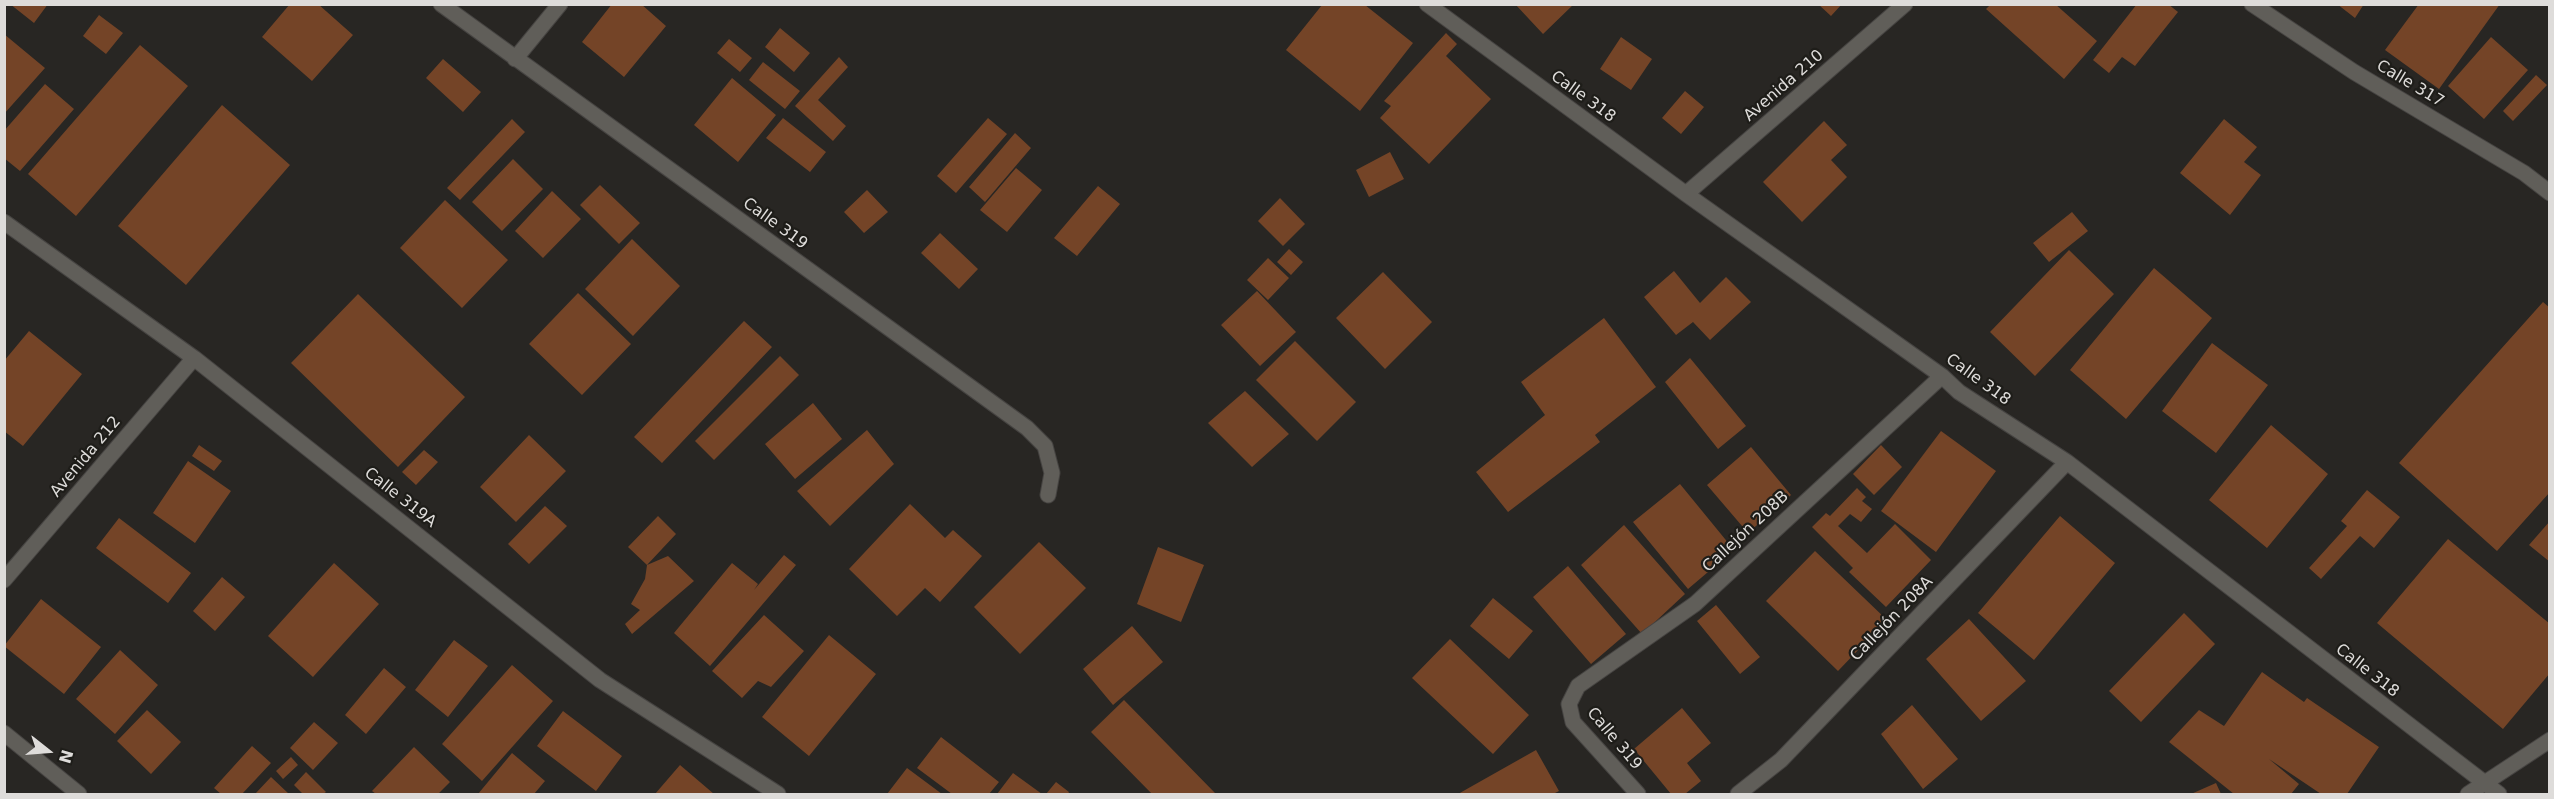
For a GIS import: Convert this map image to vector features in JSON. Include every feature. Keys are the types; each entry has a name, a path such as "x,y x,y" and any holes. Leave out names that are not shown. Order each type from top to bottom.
{"street":[{"name":"Calle 319","path":"441,4 1027,428 1045,446 1052,473 1048,495"},
{"path":"515,59 560,4"},
{"name":"Calle 318","path":"1427,4 1686,195 1942,376 1959,392 2067,462 2499,795"},
{"name":"Avenida 210","path":"1686,195 1905,4"},
{"name":"Calle 317","path":"2252,4 2354,72 2524,173 2550,193"},
{"name":"Calle 319A","path":"4,222 194,358 600,680 778,795"},
{"name":"Avenida 212","path":"4,580 194,358"},
{"name":"Callejón 208B","path":"1569,704 1578,686 1695,604 1942,376"},
{"name":"Callejón 208A","path":"1738,795 1781,760 2067,462"},
{"name":"Calle 319","path":"1569,704 1573,722 1638,795"},
{"path":"4,733 79,795"},
{"path":"2468,795 2550,740"}],"building":[{"path":"10,4 48,4 34,23"},
{"path":"290,4 318,4 353,35 312,81 262,37"},
{"path":"612,4 641,4 666,26 624,77 582,42"},
{"path":"1515,4 1574,4 1543,34"},
{"path":"1818,4 1842,4 1831,16"},
{"path":"1991,4 2055,4 2097,41 2064,79 1986,9"},
{"path":"2137,4 2168,4 2178,12 2135,66 2122,57 2109,73 2093,60"},
{"path":"2337,4 2364,4 2355,18"},
{"path":"2419,4 2500,4 2439,89 2385,50"},
{"path":"1322,5 1365,5 1413,43 1360,111 1286,50"},
{"path":"99,15 123,33 106,54 83,36"},
{"path":"780,28 810,53 794,72 765,47"},
{"path":"1446,33 1457,44 1446,56 1491,99 1429,164 1380,118 1391,106 1384,101"},
{"path":"4,34 45,68 4,114"},
{"path":"1621,37 1652,59 1631,90 1600,69"},
{"path":"2491,37 2528,70 2484,119 2448,86"},
{"path":"729,39 752,58 740,72 717,53"},
{"path":"140,45 188,86 76,216 28,174"},
{"path":"839,57 848,67 818,100 846,126 833,141 795,106"},
{"path":"443,59 481,92 463,112 426,78"},
{"path":"763,62 800,91 785,109 749,80"},
{"path":"2536,75 2547,85 2513,121 2503,111"},
{"path":"732,78 776,115 738,162 694,125"},
{"path":"45,84 74,109 20,171 4,158 4,131"},
{"path":"1685,91 1704,107 1681,134 1662,118"},
{"path":"222,105 290,165 186,285 118,226"},
{"path":"783,118 826,152 810,172 766,138"},
{"path":"988,118 1007,134 956,193 937,176"},
{"path":"512,119 525,132 460,200 447,188"},
{"path":"2224,119 2257,147 2244,162 2261,175 2230,215 2180,173"},
{"path":"1824,121 1847,145 1831,160 1847,177 1802,222 1763,182"},
{"path":"1015,133 1031,148 985,202 969,187"},
{"path":"1390,152 1404,179 1369,197 1356,170"},
{"path":"513,159 543,189 502,231 472,202"},
{"path":"1016,168 1042,190 1007,232 980,210"},
{"path":"600,185 640,223 619,244 580,205"},
{"path":"1098,186 1120,204 1077,256 1054,238"},
{"path":"867,190 888,212 864,233 844,212"},
{"path":"552,191 581,219 543,258 515,231"},
{"path":"1280,198 1305,224 1283,246 1258,221"},
{"path":"445,200 508,260 462,308 400,248"},
{"path":"2072,212 2088,231 2049,262 2033,243"},
{"path":"940,233 978,269 959,289 921,253"},
{"path":"632,239 680,286 633,336 585,289"},
{"path":"1289,249 1303,262 1291,275 1277,262"},
{"path":"2069,250 2114,294 2035,376 1990,332"},
{"path":"1268,258 1289,278 1268,300 1247,280"},
{"path":"2154,268 2212,318 2126,419 2070,370"},
{"path":"1674,271 1700,303 1726,277 1751,302 1710,340 1693,322 1676,335 1644,297"},
{"path":"1383,272 1432,322 1385,369 1336,318"},
{"path":"1257,291 1296,332 1260,366 1221,325"},
{"path":"578,293 631,344 582,395 529,344"},
{"path":"358,294 465,397 398,467 291,363"},
{"path":"2543,302 2550,308 2550,492 2497,551 2399,463"},
{"path":"1604,318 1656,387 1595,435 1600,442 1508,512 1476,472 1545,415 1521,382"},
{"path":"744,321 772,347 662,463 634,437"},
{"path":"29,331 82,374 23,446 4,431 4,361"},
{"path":"1295,341 1356,402 1317,441 1256,380"},
{"path":"2212,343 2268,385 2216,453 2162,411"},
{"path":"780,356 799,375 714,460 695,441"},
{"path":"1690,358 1746,426 1718,449 1665,382"},
{"path":"1245,391 1289,434 1252,467 1208,423"},
{"path":"813,403 842,439 795,479 765,444"},
{"path":"2271,425 2328,474 2267,548 2209,500"},
{"path":"867,430 894,464 830,526 797,491"},
{"path":"1941,431 1996,471 1936,552 1881,511"},
{"path":"529,435 566,471 516,522 480,487"},
{"path":"199,445 222,461 214,471 192,456"},
{"path":"1881,445 1902,467 1874,495 1853,474"},
{"path":"1751,447 1791,495 1748,533 1707,485"},
{"path":"424,450 438,462 416,485 402,472"},
{"path":"188,461 231,491 195,543 153,513"},
{"path":"1680,484 1734,550 1688,589 1633,522"},
{"path":"1857,488 1866,497 1862,501 1872,509 1861,522 1850,514 1838,526 1867,553 1895,524 1931,560 1886,607 1849,572 1853,568 1812,527 1826,513 1830,516"},
{"path":"2367,490 2400,517 2374,548 2360,536 2321,579 2309,568 2347,526 2341,521"},
{"path":"910,504 945,538 953,530 982,556 940,602 925,588 897,616 849,569"},
{"path":"545,506 567,526 529,564 508,544"},
{"path":"658,516 676,534 647,565 628,547"},
{"path":"2060,516 2115,563 2034,660 1978,613"},
{"path":"119,518 191,573 168,603 96,548"},
{"path":"2550,521 2550,562 2529,545"},
{"path":"1624,525 1685,594 1642,634 1581,565"},
{"path":"2448,539 2550,624 2550,673 2503,729 2377,623"},
{"path":"1039,542 1086,588 1020,654 974,607"},
{"path":"1158,547 1204,565 1181,622 1137,604"},
{"path":"1815,551 1887,620 1838,671 1766,601"},
{"path":"784,555 796,565 710,666 674,633 732,563 758,584 754,590"},
{"path":"668,556 694,581 632,634 625,624 640,610 631,604 645,579 647,565"},
{"path":"334,563 379,604 313,677 268,636"},
{"path":"1568,566 1626,634 1591,664 1533,597"},
{"path":"222,577 245,597 215,631 193,611"},
{"path":"1493,598 1533,631 1509,659 1470,626"},
{"path":"41,599 101,647 64,694 4,646"},
{"path":"1716,605 1760,657 1740,674 1697,621"},
{"path":"2184,613 2215,644 2141,722 2109,691"},
{"path":"764,615 804,651 771,687 758,681 742,698 712,671"},
{"path":"1969,619 2026,681 1981,721 1926,659"},
{"path":"1132,626 1163,662 1113,705 1083,669"},
{"path":"829,635 876,674 809,756 762,717"},
{"path":"1450,639 1529,715 1493,754 1412,678"},
{"path":"454,640 488,666 448,717 415,690"},
{"path":"120,650 158,685 115,734 76,699"},
{"path":"512,665 553,701 482,781 442,744"},
{"path":"384,668 406,687 366,734 345,715"},
{"path":"2262,672 2304,702 2307,698 2379,747 2347,794 2321,794 2269,759 2299,784 2291,794 2234,794 2169,742 2199,710 2224,726"},
{"path":"1124,700 1214,794 1152,794 1091,732"},
{"path":"1912,705 1958,759 1923,789 1881,734"},
{"path":"1682,708 1711,743 1687,763 1701,781 1685,794 1671,794 1634,749"},
{"path":"147,710 181,742 151,774 117,741"},
{"path":"563,711 622,756 596,791 537,746"},
{"path":"314,722 338,743 313,770 290,748"},
{"path":"941,737 999,782 989,794 952,794 917,768"},
{"path":"252,746 271,763 242,794 221,794 214,788"},
{"path":"414,747 450,782 438,794 376,794 372,791"},
{"path":"1536,750 1559,791 1553,794 1458,794"},
{"path":"512,753 545,781 534,794 478,794"},
{"path":"291,757 298,765 283,779 276,771"},
{"path":"680,765 714,794 655,794"},
{"path":"907,768 942,794 887,794"},
{"path":"306,772 326,792 303,794 294,785"},
{"path":"1013,773 1042,794 997,794"},
{"path":"271,777 289,794 255,794"},
{"path":"1056,782 1069,792 1068,794 1046,794"},
{"path":"2216,783 2221,794 2191,794"}]}
